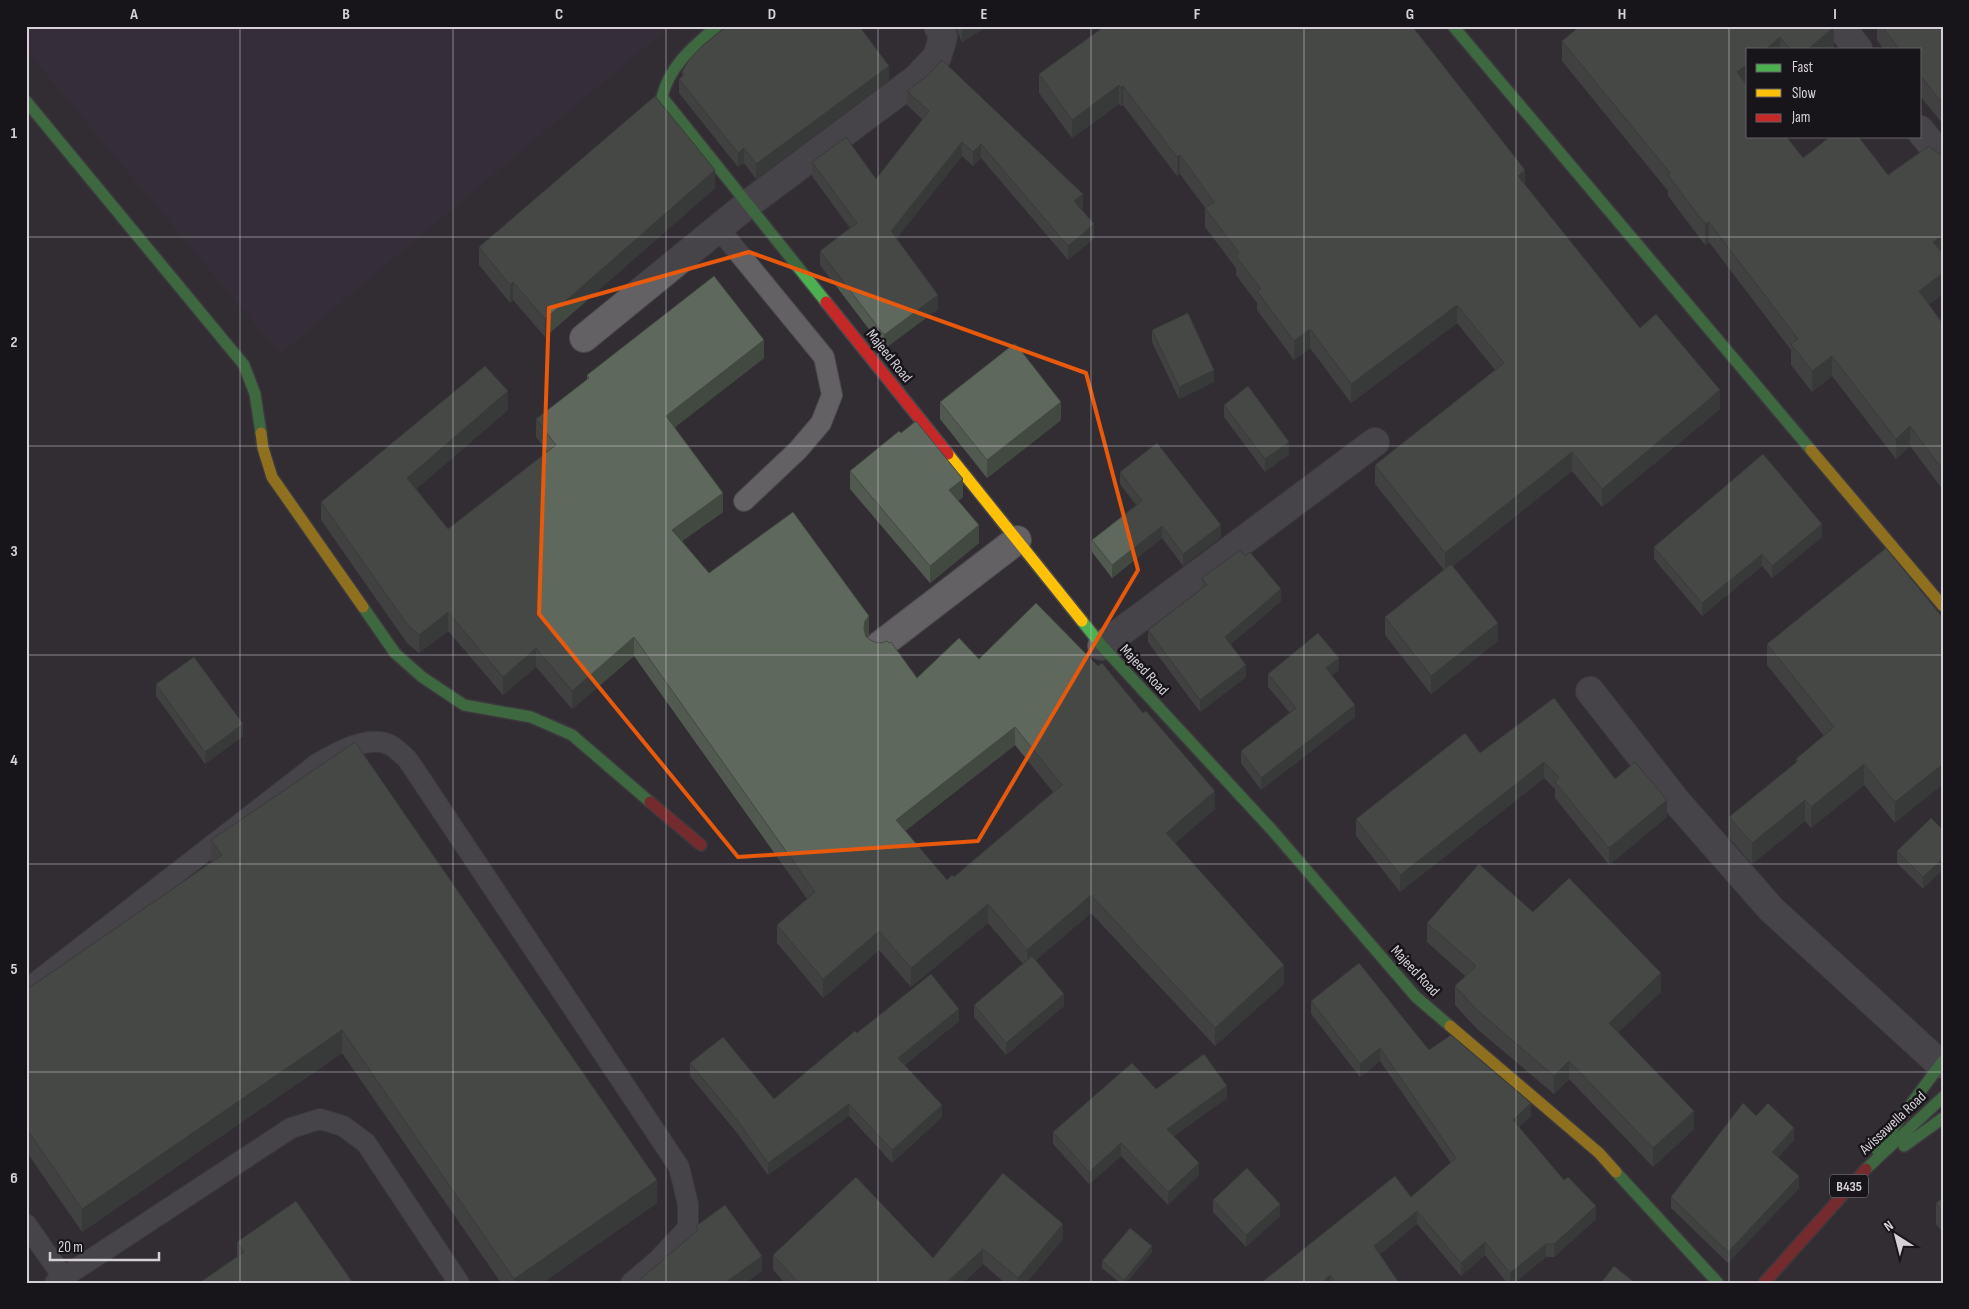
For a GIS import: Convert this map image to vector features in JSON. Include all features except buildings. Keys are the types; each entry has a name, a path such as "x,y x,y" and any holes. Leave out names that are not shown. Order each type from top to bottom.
{"street":[{"name":"Majeed Road","path":"717,26 676,64 664,83 662,96 748,204 1102,646 1272,830 1416,997 1598,1154 1718,1283"},
{"path":"584,338 748,204 916,79 937,56 943,37 938,26"},
{"path":"1453,26 1943,606"},
{"path":"1840,26 1857,48"},
{"path":"26,101 244,365 256,394 263,448 272,478 395,653 422,677 464,705 531,717 572,735 701,845"},
{"path":"1922,133 1943,160"},
{"path":"1102,646 1375,442"},
{"path":"880,646 1016,540"},
{"path":"1590,691 1677,802 1771,909 1941,1063 1854,1181"},
{"name":"Avissawella Road","path":"1764,1283 1854,1181 1943,1097"},
{"path":"1854,1181 1943,1118"}],"lane":[{"path":"719,229 824,357 832,396 821,423 798,450 744,501"},
{"path":"26,990 317,764 348,747 373,742 390,745 408,760 679,1167 688,1204 688,1228 657,1261 631,1283"},
{"path":"26,1224 59,1280 291,1128 320,1119 343,1126 366,1143 459,1283"}],"highlighted area":[{"path":"749,252 1086,373 1138,570 978,841 738,857 539,614 549,308"}],"shaded area":[{"path":"26,26 670,26 280,354 26,50"}],"traffic: fast":[{"path":"717,26 691,49 677,66 662,97 826,302"},
{"path":"1453,26 1811,450"},
{"path":"26,101 244,365 255,394 261,433"},
{"path":"363,607 395,653 422,677 464,705 531,717 572,735 650,802"},
{"path":"1082,621 1102,646 1272,830 1416,997 1450,1026"},
{"path":"1877,1150 1943,1061"},
{"path":"1866,1169 1943,1097"},
{"path":"1904,1146 1943,1118"},
{"path":"1616,1172 1718,1283"}],"traffic: slow":[{"path":"261,433 263,448 272,477 363,607"},
{"path":"1811,450 1943,606"},
{"path":"948,454 1082,621"},
{"path":"1450,1026 1599,1153 1616,1172"}],"traffic: jam":[{"path":"826,302 948,454"},
{"path":"650,802 701,845"},
{"path":"1764,1283 1866,1169"}]}
